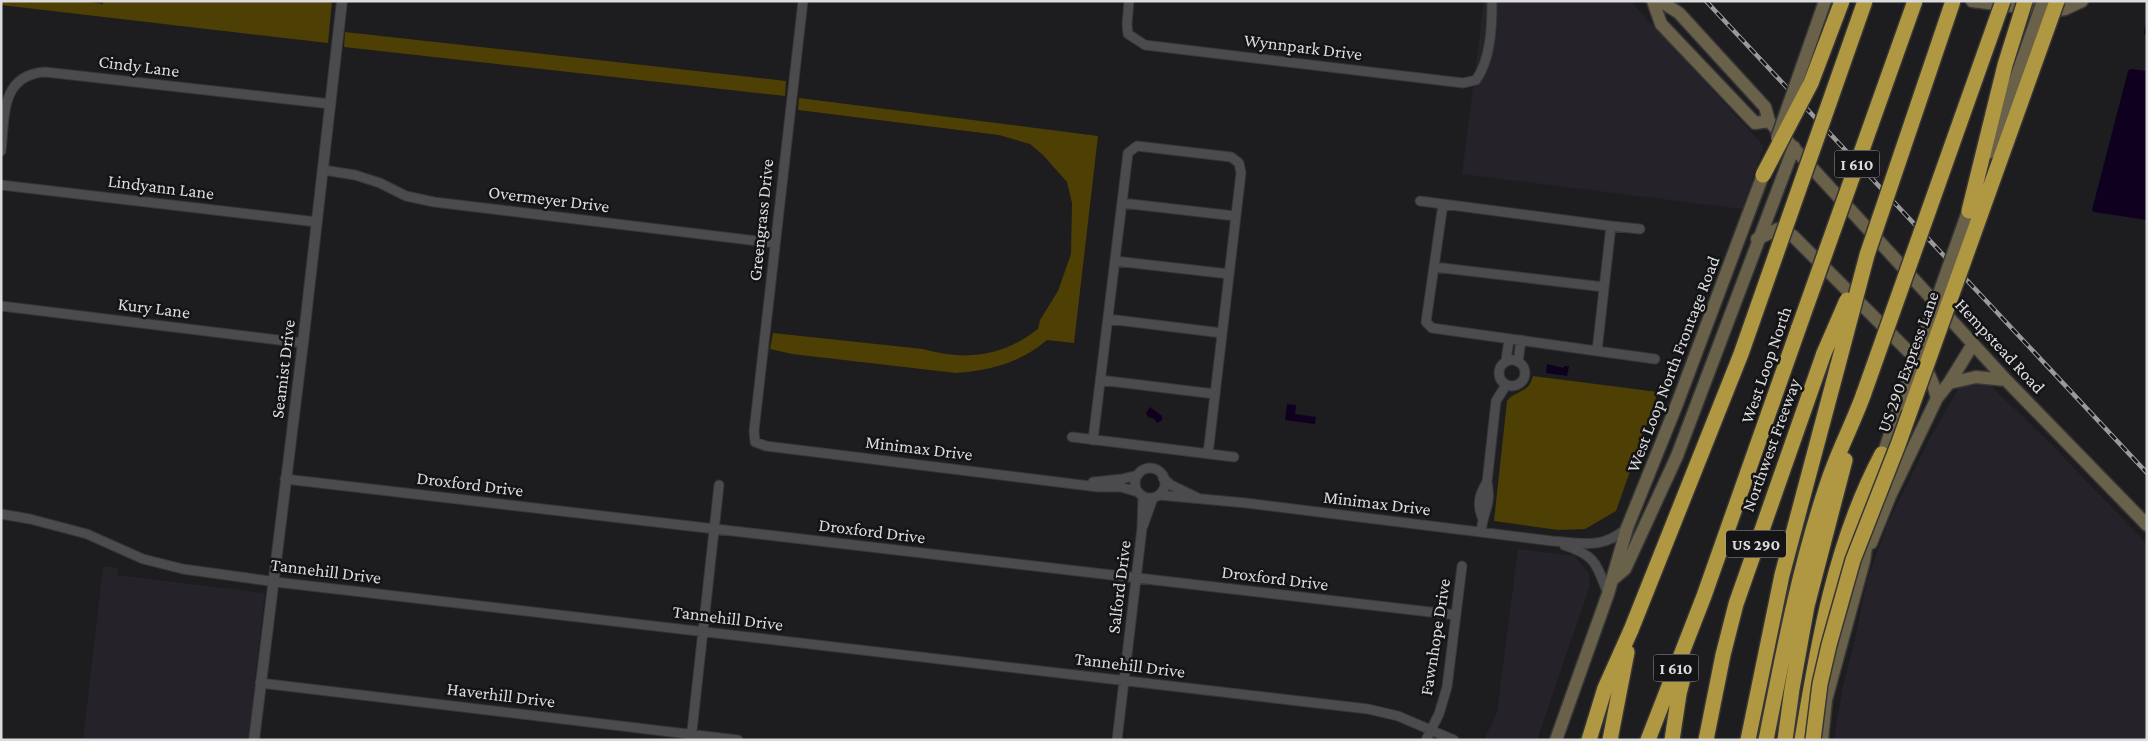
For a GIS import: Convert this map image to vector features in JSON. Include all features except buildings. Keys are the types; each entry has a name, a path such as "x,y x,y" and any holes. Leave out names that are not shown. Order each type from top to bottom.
{"highway":[{"path":"1763,175 1811,84 1842,1"},
{"path":"1589,740 1605,688 1631,630 1741,354 1865,1"},
{"name":"West Loop North","path":"1648,740 1704,596 1915,1"},
{"name":"I 610","path":"1748,740 1782,575 1866,255 1953,1"},
{"path":"1766,740 1789,659 1807,606 1852,427 2003,1"},
{"path":"1969,211 2005,65 2025,1"},
{"name":"US 290 Express Lane","path":"1812,740 1828,645 1853,560 1898,445 2057,1"},
{"name":"Northwest Freeway","path":"1706,740 1722,655 1739,596 1824,353 1866,255"},
{"path":"1802,740 1824,621 1841,556 1868,480 1882,454"},
{"path":"1672,740 1679,694 1704,596"},
{"path":"1610,740 1631,630"},
{"path":"1785,740 1789,659"}],"main road":[{"path":"1653,1 1661,24 1755,123 1770,121"},
{"name":"Hempstead Road","path":"1660,1 1680,13 1765,107 1770,121 1973,344 2147,525"},
{"name":"West Loop North Frontage Road","path":"1556,740 1608,594 1628,528 1726,278 1825,1"},
{"path":"1972,1 2052,11 2065,10 2082,1"},
{"path":"1822,740 1826,700 1864,562 1882,454 2043,1"},
{"path":"1612,580 1625,570 1676,456 1794,147"},
{"path":"1758,239 1778,229 1793,236 1926,370 1933,384 1936,398"},
{"path":"1864,562 1890,496 1936,398 1949,383 1973,344"},
{"path":"1949,383 1976,377 2006,380"}],"street":[{"name":"Seamist Drive","path":"254,740 303,343 342,1"},
{"name":"Greengrass Drive","path":"755,442 754,431 803,1"},
{"name":"Wynnpark Drive","path":"1129,1 1128,34 1145,45 1463,83 1476,80 1485,64 1492,1"},
{"name":"Cindy Lane","path":"1,151 6,105 11,91 23,77 36,72 331,104"},
{"path":"1093,440 1128,153 1137,146 1236,159 1241,168 1208,454"},
{"name":"Overmeyer Drive","path":"323,170 360,176 380,182 406,196 434,202 775,243"},
{"name":"Lindyann Lane","path":"1,185 317,222"},
{"path":"1420,202 1640,229"},
{"path":"1122,203 1236,216"},
{"path":"1443,204 1426,322 1432,328 1654,359"},
{"path":"1597,351 1611,226"},
{"path":"1115,261 1229,274"},
{"path":"1434,267 1604,287"},
{"name":"Kury Lane","path":"1,306 303,343"},
{"path":"1108,319 1222,333"},
{"path":"1506,361 1518,362 1524,368 1523,382 1515,386 1506,386 1500,379 1498,371 1506,361 1509,339"},
{"path":"1518,362 1521,340"},
{"path":"1100,380 1215,394"},
{"path":"1481,532 1482,517 1488,509 1490,495 1487,482 1496,401 1506,386"},
{"path":"1072,438 1234,457"},
{"name":"Minimax Drive","path":"755,442 766,446 1080,483 1098,487 1121,487 1141,494"},
{"path":"1145,470 1158,471 1164,478 1164,487 1156,496 1141,494 1135,484 1138,475 1145,470"},
{"name":"Minimax Drive","path":"1080,483 1122,479 1138,475"},
{"name":"Minimax Drive","path":"1164,478 1171,485 1198,498"},
{"name":"Droxford Drive","path":"285,479 1456,616"},
{"path":"691,737 719,485"},
{"name":"Salford Drive","path":"1117,740 1142,528 1141,494"},
{"name":"Minimax Drive","path":"1156,496 1198,498 1552,541 1596,544 1608,541 1628,528"},
{"name":"Salford Drive","path":"1142,528 1156,496"},
{"name":"Tannehill Drive","path":"1,514 38,521 87,534 144,559 167,565 273,581 1368,709 1398,716 1454,740"},
{"name":"Minimax Drive","path":"1552,541 1588,555 1599,572 1608,594"},
{"name":"Fawnhope Drive","path":"1426,740 1439,714 1447,687 1462,566"},
{"name":"Haverhill Drive","path":"260,683 691,737 738,740"}],"shaded area":[{"path":"1,1 83,1 103,4 103,1 332,1 328,43 1,5"},
{"path":"1484,1 1630,1 1764,146 1742,209 1462,174"},
{"path":"345,32 786,81 785,96 344,47"},
{"path":"2131,69 2147,71 2147,220 2094,212 2092,210 2128,71"},
{"path":"799,98 1098,136 1074,343 1047,340 1016,360 981,370 956,373 792,354 770,349 773,333 923,349 954,355 983,354 997,351 1011,346 1038,329 1040,320 1058,291 1071,254 1072,203 1067,182 1043,155 1030,144 999,135 798,110"},
{"path":"1547,364 1564,368 1564,366 1569,366 1567,376 1546,373"},
{"path":"1533,376 1658,392 1616,511 1585,529 1558,530 1494,521 1507,401 1510,397 1525,389"},
{"path":"1990,385 2052,445 2147,544 2147,740 1834,740 1842,690 1867,581 1887,525 1930,438 1960,386"},
{"path":"1287,404 1296,405 1295,414 1316,417 1315,424 1285,420"},
{"path":"1150,407 1162,416 1162,420 1157,423 1154,419 1148,417 1146,413"},
{"path":"1518,549 1575,556 1589,574 1590,585 1537,740 1484,740 1497,712"},
{"path":"103,566 118,568 117,575 265,593 248,740 83,740"}],"waterway":[{"path":"2145,33 2147,22"}],"railway":[{"path":"1706,1 2147,473"}]}
